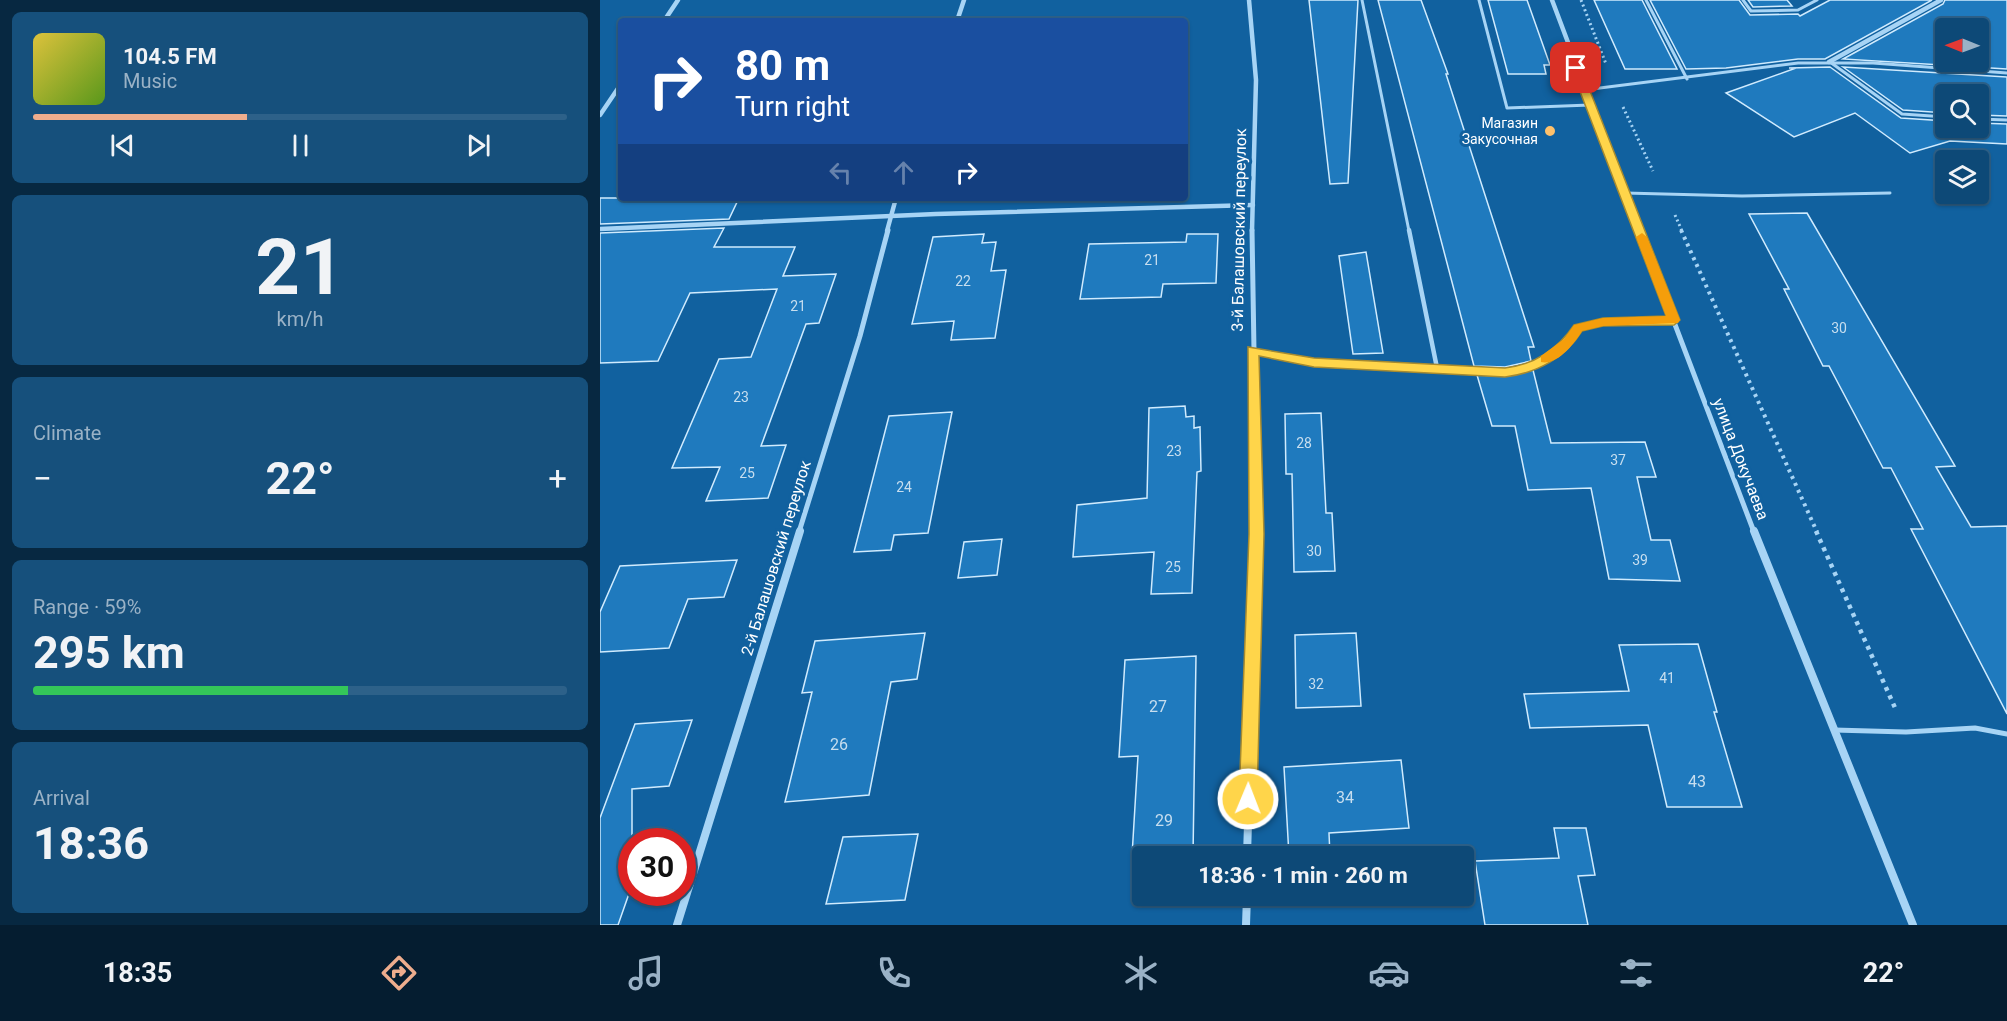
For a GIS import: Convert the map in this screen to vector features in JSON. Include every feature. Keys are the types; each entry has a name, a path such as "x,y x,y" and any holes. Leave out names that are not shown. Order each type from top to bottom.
{"street":[{"path":"666,18 678,0"},
{"path":"958,18 964,0"},
{"name":"3-й Балашовский переулок","path":"1247,846 1257,534 1252,205 1256,80 1249,0"},
{"name":"улица Докучаева","path":"1552,0 1728,467 1913,925"},
{"path":"1828,62 1941,0"},
{"path":"600,115 618,88"},
{"name":"2-й Балашовский переулок","path":"677,925 860,336 895,201"},
{"path":"600,229 892,215 1252,205"},
{"path":"1246,906 1246,925"}],"lane":[{"path":"1362,0 1437,368"},
{"path":"1479,0 1507,108 1590,105"},
{"path":"1646,0 1687,79"},
{"path":"1743,0 1750,11 1798,10 1817,0"},
{"path":"1584,90 1687,79 1734,69 1828,62 2007,73"},
{"path":"1828,62 1902,114 1935,116"},
{"path":"1989,119 2007,120"},
{"path":"1625,193 1666,195 1890,193"},
{"path":"1253,351 1314,362 1505,372 1524,370 1554,354 1569,342 1578,328 1603,322 1674,320"},
{"path":"1834,730 1906,732 1975,728 2007,734"}],"path":[{"path":"1581,0 1615,88 1666,195 1906,732"}],"building":[{"path":"1309,0 1358,0 1348,183 1330,184"},
{"path":"1378,0 1421,0 1448,74 1446,74 1534,347 1528,347 1531,361 1505,367 1474,366"},
{"path":"1488,0 1527,0 1550,65 1544,65 1546,74 1508,74"},
{"path":"1594,0 1642,0 1677,69 1625,69"},
{"path":"1650,0 1739,0 1750,15 1798,14 1800,16 1830,0 1932,0 1825,59 1798,59 1726,68 1686,69"},
{"path":"1748,0 1787,0 1792,6 1753,7"},
{"path":"1945,0 2007,0 2007,69 1989,68 1989,18 1935,18 1935,65 1843,59 1943,4"},
{"path":"1830,67 1901,118 1935,120 1935,138 1989,138 1989,123 2007,124 2007,144 1950,141 1910,153 1855,113 1794,137 1726,93 1796,68 1789,68"},
{"path":"1843,67 2007,77 2007,116 1989,115 1989,84 1935,84 1935,112 1903,110"},
{"path":"600,198 618,198 618,201 738,201 729,219 600,224"},
{"path":"1807,213 1955,466 1936,467 1971,527 2007,526 2007,714 1911,529 1923,529 1891,468 1883,468 1829,366 1823,366 1784,289 1789,289 1749,214"},
{"path":"724,228 714,247 795,247 783,276 836,274 819,323 806,324 761,446 786,445 768,498 706,501 720,467 672,468 719,359 751,357 777,289 690,293 658,361 600,363 600,233"},
{"path":"984,234 982,243 996,242 991,271 1006,270 995,338 951,340 954,321 912,324 933,237"},
{"path":"1187,234 1218,234 1216,283 1163,284 1161,297 1080,299 1089,244 1186,242"},
{"path":"1366,252 1383,353 1353,354 1339,256"},
{"path":"1533,370 1551,443 1645,442 1656,477 1637,477 1651,540 1670,540 1680,581 1609,579 1591,488 1528,490 1515,426 1492,426 1477,375 1505,376"},
{"path":"1185,406 1186,417 1194,416 1194,428 1200,427 1201,471 1197,472 1192,593 1151,594 1154,552 1073,557 1077,505 1147,498 1149,408"},
{"path":"952,412 928,533 894,535 891,550 854,552 889,416"},
{"path":"1321,413 1326,513 1332,513 1335,571 1294,572 1292,474 1286,474 1285,414"},
{"path":"1002,539 997,575 958,578 964,542"},
{"path":"737,560 724,597 688,599 669,648 600,652 600,612 620,566"},
{"path":"925,633 917,679 891,682 869,795 785,802 812,692 802,693 815,641"},
{"path":"1356,633 1361,706 1296,708 1295,635"},
{"path":"1698,644 1717,712 1714,712 1742,807 1667,807 1648,725 1530,728 1524,694 1629,691 1619,645"},
{"path":"1196,656 1193,846 1133,846 1138,756 1119,757 1125,660"},
{"path":"692,720 669,786 632,789 632,828 618,828 618,906 625,906 618,925 600,925 600,818 635,724"},
{"path":"1401,760 1409,828 1329,833 1330,846 1288,846 1284,767"},
{"path":"1554,828 1586,828 1595,875 1578,876 1588,925 1485,925 1475,861 1559,858"},
{"path":"918,834 905,900 826,904 843,837"}],"slow traffic":[{"path":"1545,359 1569,342 1578,328 1603,322 1674,320 1642,237"}],"place":[{"name":"Магазин Закусочная","path":"1550,131"}],"route":[{"path":"1248,799 1257,534 1253,351 1314,362 1505,372 1524,370 1554,354 1569,342 1578,328 1603,322 1674,320 1576,68"}]}
